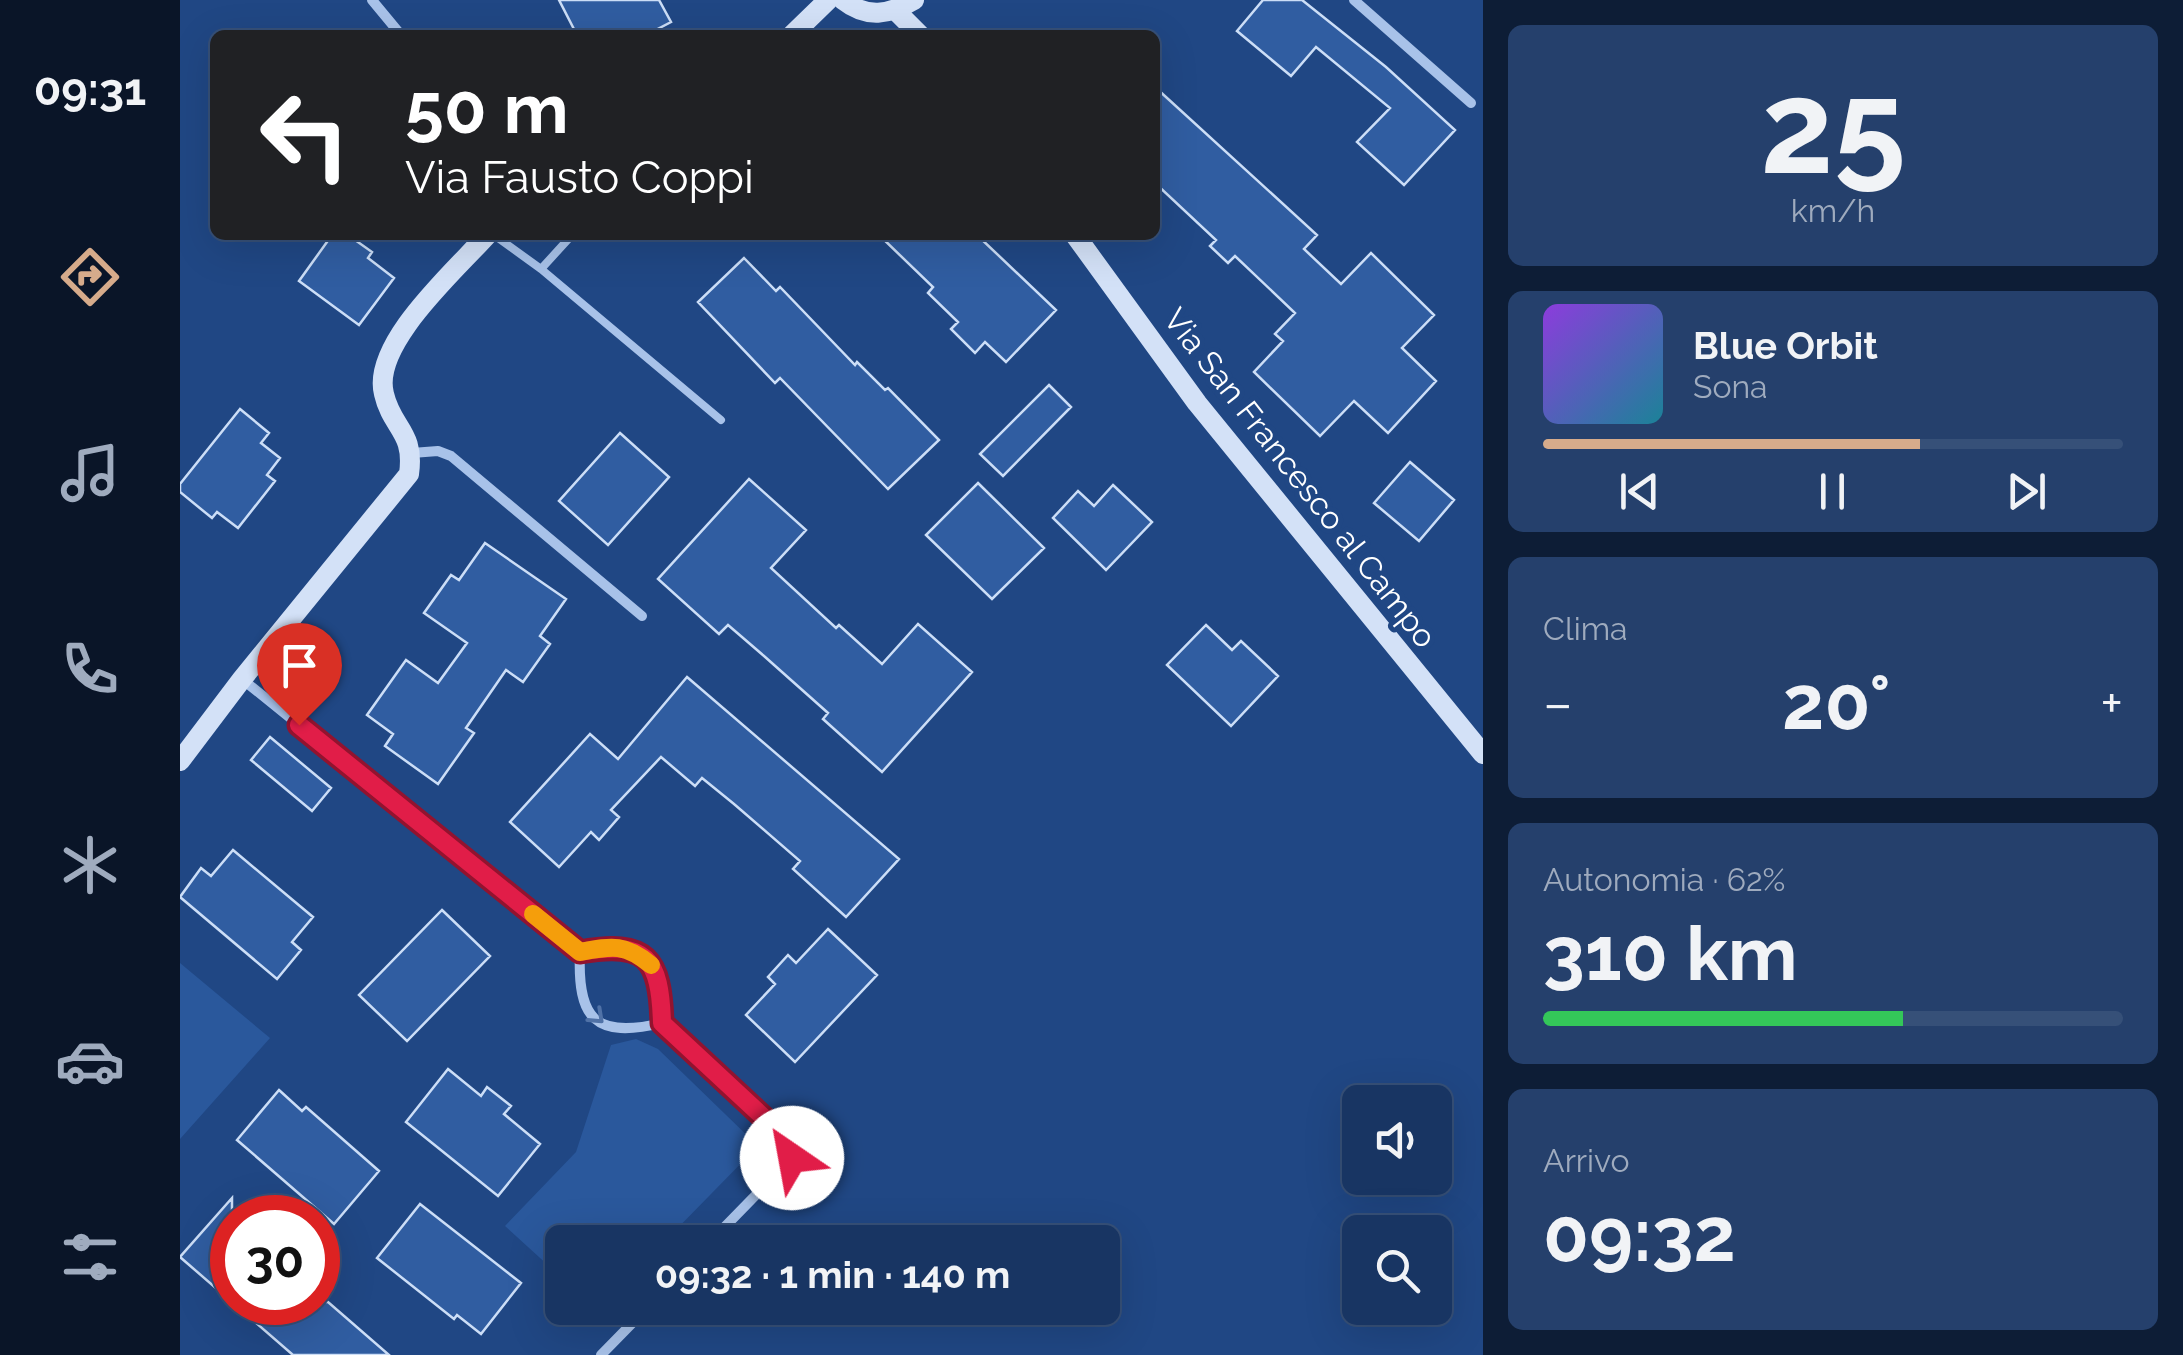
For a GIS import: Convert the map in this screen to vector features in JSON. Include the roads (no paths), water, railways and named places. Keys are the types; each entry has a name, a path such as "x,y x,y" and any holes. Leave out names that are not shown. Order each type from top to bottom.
{"street":[{"path":"372,0 397,30"},
{"path":"797,30 828,0"},
{"path":"843,0 864,12 905,5 918,30"},
{"path":"1354,0 1471,103"},
{"path":"180,761 409,474 412,453 384,394 383,372 399,334 485,240"},
{"name":"Via San Francesco al Campo","path":"1080,240 1196,402 1483,754"},
{"path":"412,453 438,450 451,456 642,616"},
{"path":"242,679 580,952 608,947 633,949 654,968 661,992 662,1023 790,1142 792,1158 727,1225"},
{"path":"580,952 578,988 586,1011 610,1028 634,1030 662,1023"},
{"path":"601,1355 630,1325"}],"lane":[{"path":"498,240 541,269 720,420"},
{"path":"541,269 567,240"}]}
